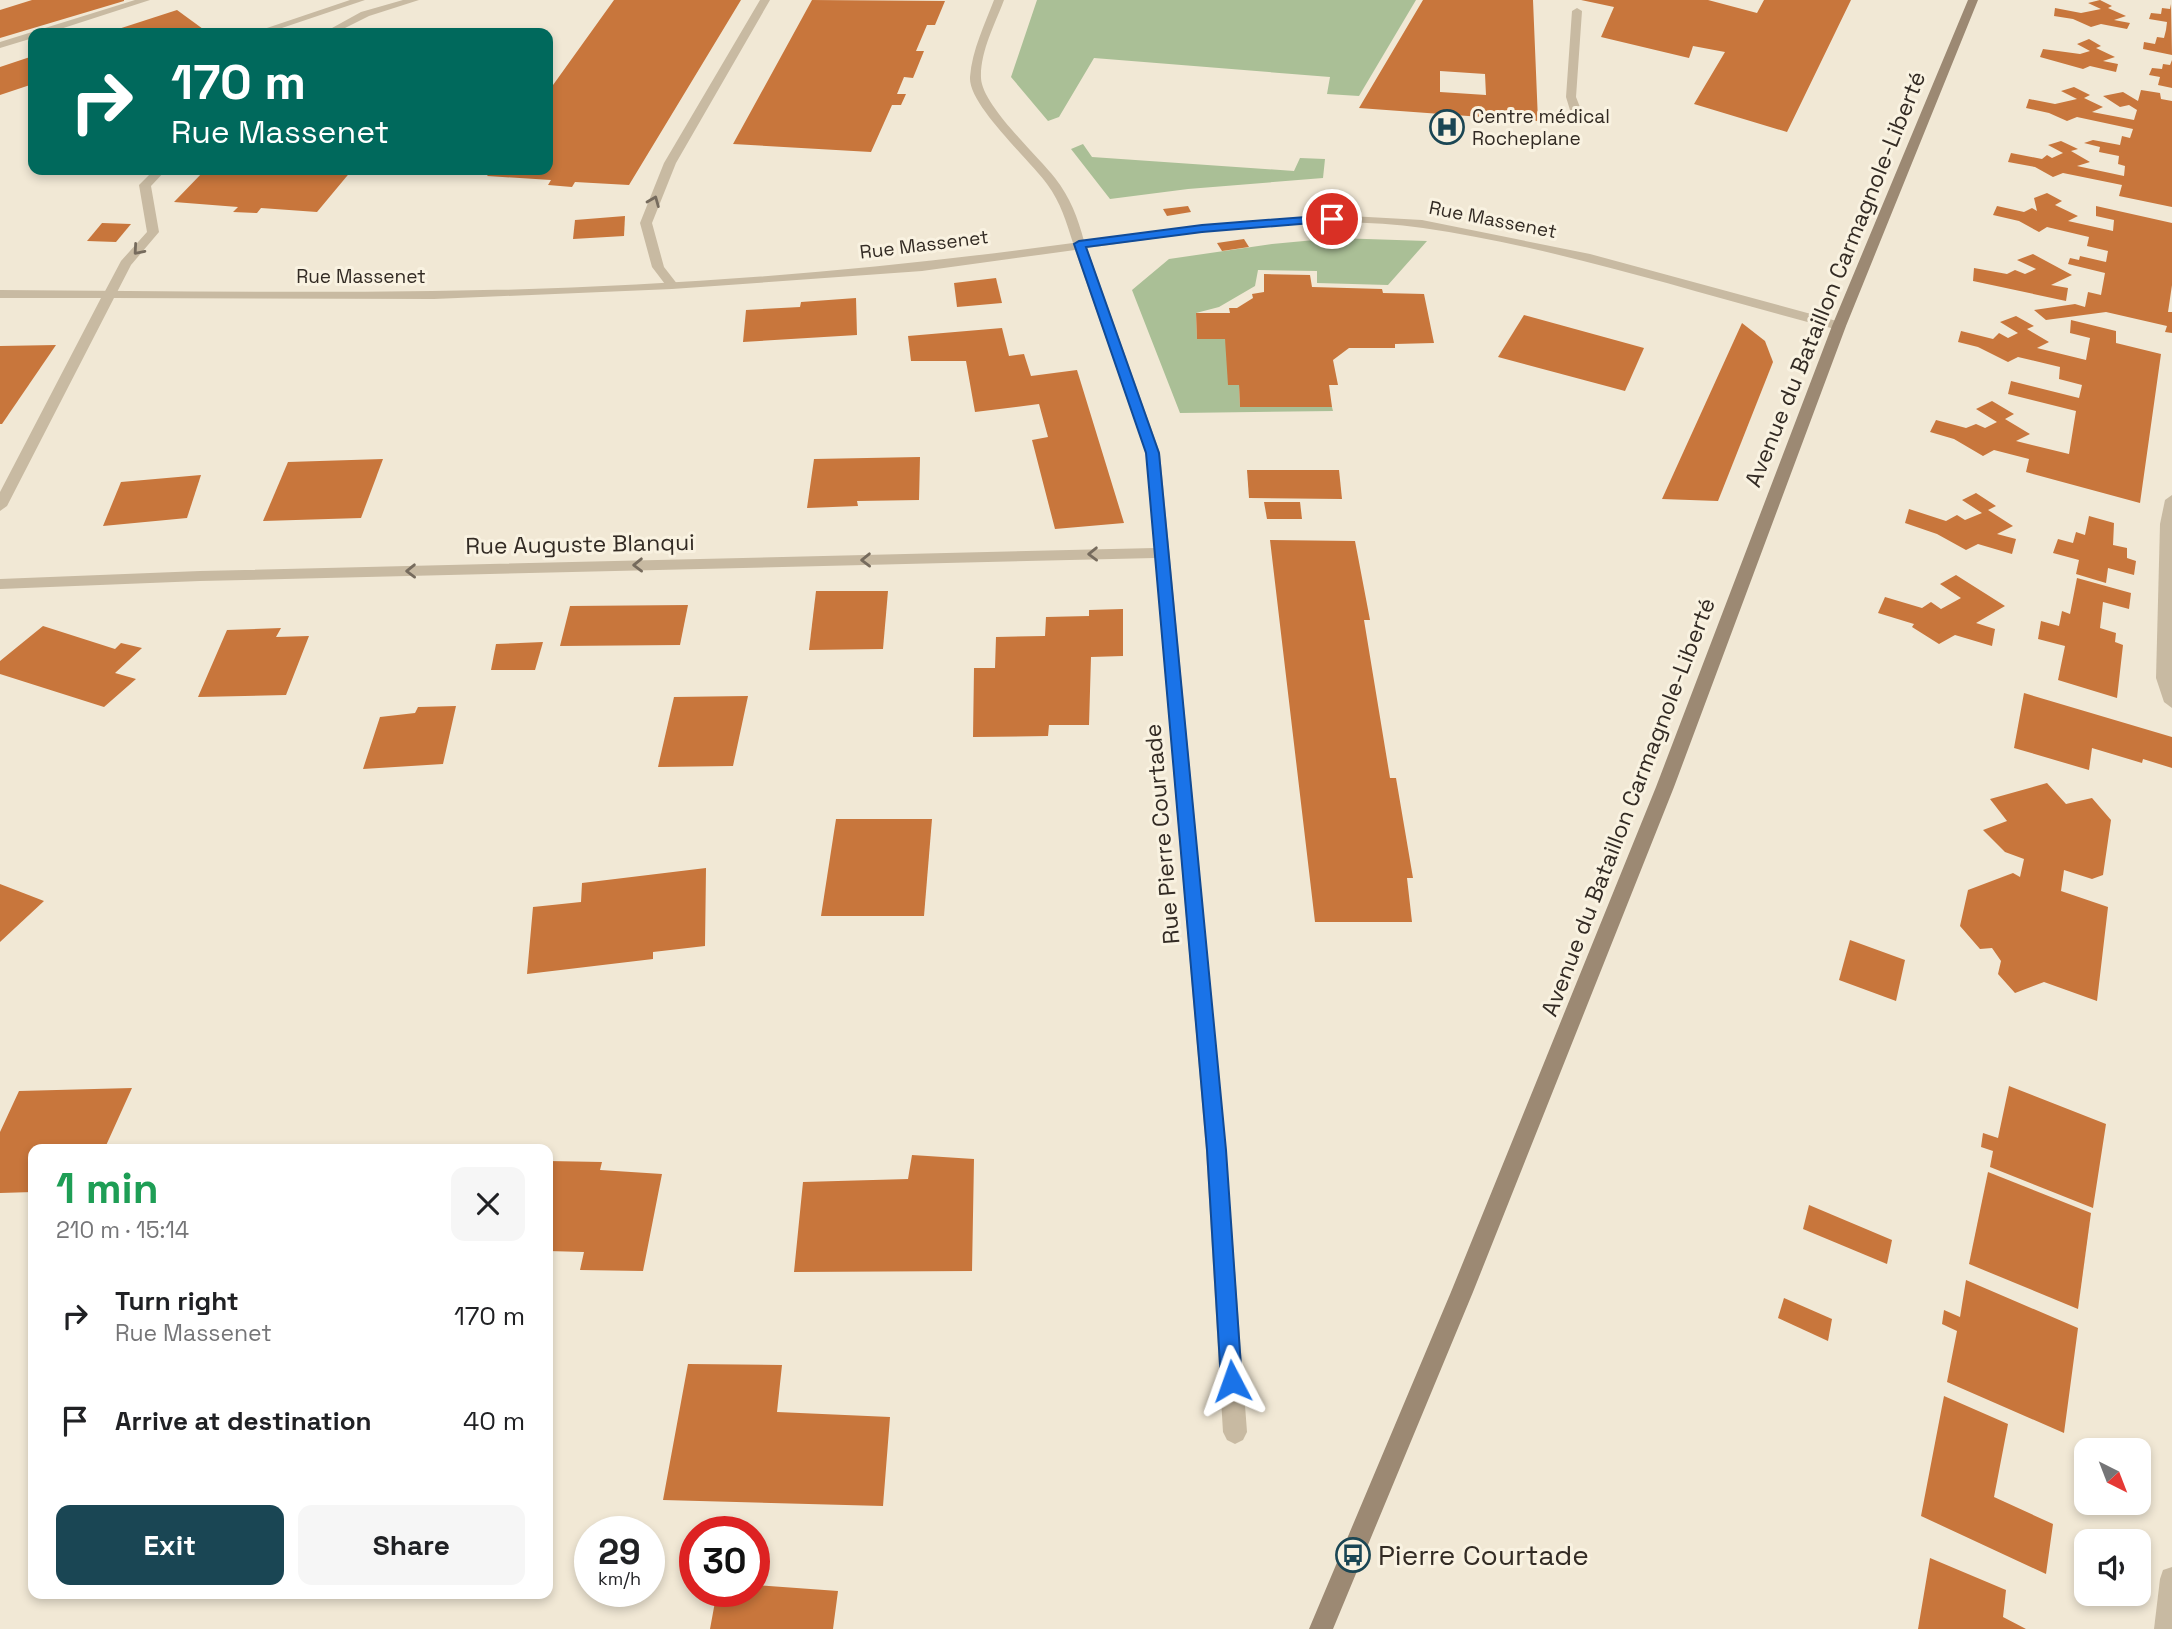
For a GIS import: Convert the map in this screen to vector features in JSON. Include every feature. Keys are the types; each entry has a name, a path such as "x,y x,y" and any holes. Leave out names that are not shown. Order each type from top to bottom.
{"main road":[{"name":"Avenue du Bataillon Carmagnole-Liberté","path":"1321,1629 1458,1303 1665,787 1839,326 1973,0"}],"street":[{"path":"54,28 145,0"},
{"path":"272,28 360,0"},
{"path":"338,28 365,14 414,0"},
{"path":"672,285 659,267 646,223 670,163 765,0"},
{"name":"Rue Pierre Courtade","path":"999,0 980,52 975,80 990,111 1057,190 1073,219 1079,244 1153,453 1216,1150 1235,1432"},
{"path":"1577,11 1571,97 1579,120"},
{"path":"0,45 28,37"},
{"path":"0,506 125,264 153,232 145,185 155,175"},
{"name":"Rue Massenet","path":"0,294 435,295 672,285 922,267 1202,229 1332,219 1422,224 1590,258 1839,326"},
{"path":"2172,500 2167,524 2164,678 2172,702"},
{"name":"Rue Auguste Blanqui","path":"0,584 212,576 1161,553"},
{"path":"2166,1629 2172,1579"}],"green space":[{"path":"1037,0 1416,0 1359,96 1327,94 1330,77 1094,58 1059,117 1048,121 1011,77"},
{"path":"1083,144 1092,157 1294,171 1300,158 1325,159 1323,178 1188,189 1110,199 1071,149"},
{"path":"1336,238 1427,241 1388,285 1317,283 1317,271 1258,270 1255,286 1219,307 1196,313 1197,339 1225,339 1239,385 1240,407 1332,407 1333,411 1180,413 1132,290 1169,259"}],"building":[{"path":"32,0 124,0 0,38 0,10"},
{"path":"614,0 741,0 629,185 575,182 572,187 548,185 551,180 487,176 553,175 553,85"},
{"path":"812,0 945,1 935,25 927,25 916,51 924,51 913,78 904,77 897,94 906,94 901,105 892,105 871,152 733,144"},
{"path":"1423,0 1533,0 1538,121 1359,108","holes":["1440,71 1485,74 1486,95 1440,92"]},
{"path":"1581,0 1708,0 1757,13 1764,0 1851,0 1787,132 1694,104 1725,52 1693,46 1689,58 1601,37 1614,7"},
{"path":"2100,0 2112,6 2108,8 2126,16 2114,20 2130,23 2127,29 2101,24 2091,27 2073,19 2054,16 2055,8 2081,13 2101,9 2088,3"},
{"path":"2171,4 2172,55 2143,49 2144,42 2155,44 2157,37 2164,38 2166,30 2167,22 2149,19 2151,13 2161,14 2162,8 2170,9"},
{"path":"177,10 202,28 121,28"},
{"path":"2089,39 2101,46 2096,48 2115,57 2103,61 2118,64 2116,72 2090,66 2083,69 2040,57 2043,49 2080,54 2090,51 2077,44"},
{"path":"28,58 28,86 0,95 0,67"},
{"path":"2172,60 2172,88 2158,85 2160,77 2149,75 2152,68 2162,69 2163,64 2170,65"},
{"path":"2074,87 2090,95 2084,98 2103,107 2092,112 2134,120 2137,110 2129,105 2120,107 2103,96 2123,92 2138,101 2141,90 2160,93 2161,99 2172,101 2172,207 2119,196 2122,185 2063,173 2053,177 2035,167 2008,162 2011,153 2042,159 2047,155 2052,158 2063,153 2048,145 2061,141 2078,149 2071,151 2090,162 2077,166 2124,176 2125,166 2118,164 2119,156 2099,152 2100,147 2084,143 2093,140 2120,145 2122,136 2130,138 2133,129 2077,117 2067,121 2049,113 2026,108 2029,99 2055,104 2077,99 2061,91"},
{"path":"200,175 348,175 317,212 261,208 257,213 233,212 238,207 174,202"},
{"path":"2047,193 2062,201 2055,205 2078,216 2068,221 2113,231 2114,220 2096,216 2096,206 2172,223 2172,285 2168,312 2172,312 2172,333 2165,332 2167,326 2106,312 2046,320 2034,310 2075,304 2085,307 2088,292 2101,295 2105,273 2068,264 2070,258 2079,260 2080,256 2106,262 2108,251 2087,246 2089,237 2047,227 2039,232 2019,221 1993,215 1997,206 2024,212 2032,208 2037,211 2034,198"},
{"path":"1188,206 1191,212 1167,216 1163,209"},
{"path":"625,216 624,236 573,239 575,220"},
{"path":"102,223 131,224 116,242 87,241"},
{"path":"1244,239 1249,247 1222,251 1217,243"},
{"path":"2033,254 2072,275 2051,285 2068,288 2066,301 1973,281 1974,268 2007,274 2015,270 2025,274 2036,269 2017,260"},
{"path":"1264,274 1310,275 1312,287 1382,289 1383,293 1424,294 1434,343 1395,344 1395,348 1349,348 1333,360 1338,385 1329,385 1332,407 1240,407 1239,385 1228,385 1225,339 1197,339 1196,313 1230,313 1229,308 1237,308 1253,298 1252,294 1264,292"},
{"path":"996,278 1002,303 957,307 954,283"},
{"path":"856,298 857,335 743,342 746,310 800,307 801,302"},
{"path":"1524,315 1644,348 1625,391 1498,357"},
{"path":"2016,316 2034,326 2027,329 2049,342 2037,348 2086,360 2090,338 2070,333 2071,320 2116,331 2116,343 2161,354 2140,503 2026,472 2029,459 1994,450 1983,456 1954,439 1930,432 1936,420 1966,428 1976,424 1985,428 1997,422 1976,409 1992,401 2014,414 2005,419 2030,434 2016,441 2069,454 2076,411 2008,394 2011,381 2079,398 2082,385 2059,379 2060,367 2018,357 2008,362 1978,347 1958,342 1961,331 1993,339 1999,333 2008,338 2018,333 2000,322"},
{"path":"1742,323 1765,341 1773,362 1718,501 1662,499"},
{"path":"1002,328 1009,356 1024,354 1031,376 1077,370 1124,523 1055,529 1032,440 1048,437 1039,404 975,412 966,361 911,361 908,336"},
{"path":"56,345 2,424 0,424 0,346"},
{"path":"920,457 919,500 857,501 858,506 807,508 814,459"},
{"path":"383,459 361,518 263,521 288,462"},
{"path":"1247,470 1339,470 1342,499 1249,498"},
{"path":"201,475 187,518 103,526 121,482"},
{"path":"1976,493 1996,506 1988,510 2013,526 1997,534 2016,539 2012,554 1978,544 1966,550 1937,534 1905,523 1909,509 1946,521 1957,515 1965,520 1982,513 1962,500"},
{"path":"1264,502 1300,502 1302,519 1267,519"},
{"path":"2089,516 2114,523 2113,545 2127,548 2127,558 2136,561 2134,575 2108,568 2106,583 2076,574 2079,560 2053,553 2058,539 2073,543 2076,532 2085,535"},
{"path":"1270,540 1355,541 1370,620 1364,620 1390,778 1396,778 1413,878 1407,878 1412,922 1315,922"},
{"path":"1956,575 2005,606 1976,623 1995,629 1992,646 1955,635 1939,644 1912,627 1914,624 1878,613 1885,597 1922,608 1931,602 1941,609 1961,598 1940,584"},
{"path":"2077,578 2131,593 2129,609 2103,602 2100,628 2116,633 2115,642 2123,645 2117,698 2058,680 2065,646 2038,639 2041,621 2059,626 2062,611 2070,614"},
{"path":"816,591 888,591 883,649 809,650"},
{"path":"688,605 680,645 560,646 570,606"},
{"path":"1123,609 1123,656 1091,657 1089,725 1049,725 1048,736 973,737 974,668 995,668 996,637 1045,636 1046,617 1089,616 1089,610"},
{"path":"43,626 115,649 121,643 142,648 115,673 136,679 104,707 0,674 0,661"},
{"path":"281,628 276,637 309,636 286,695 198,697 227,630"},
{"path":"543,642 535,670 491,670 496,644"},
{"path":"2024,693 2172,737 2172,768 2143,759 2142,763 2092,748 2089,770 2014,748"},
{"path":"748,696 733,766 658,767 674,697"},
{"path":"456,706 443,764 363,769 380,717 415,713 418,707"},
{"path":"2047,783 2066,804 2092,798 2111,820 2103,875 2092,879 2064,870 2061,891 2108,907 2097,1001 2044,982 2015,993 1998,974 2001,961 1992,948 1980,949 1960,926 1968,890 2013,873 2020,877 2024,859 2005,852 1983,830 2007,821 1990,799"},
{"path":"836,819 932,819 924,916 821,916"},
{"path":"706,868 705,946 653,952 653,959 527,974 533,907 581,902 582,883"},
{"path":"0,884 44,901 0,942"},
{"path":"1850,940 1905,960 1896,1001 1839,980"},
{"path":"2009,1086 2106,1124 2093,1208 1990,1167 1993,1151 1981,1147 1983,1133 1998,1138"},
{"path":"132,1088 107,1144 28,1144 28,1192 0,1193 0,1132 19,1091"},
{"path":"912,1155 974,1159 972,1271 794,1272 803,1182 908,1179"},
{"path":"553,1161 602,1162 600,1170 662,1174 643,1271 580,1270 584,1252 553,1251"},
{"path":"1988,1172 2091,1213 2078,1309 1969,1264"},
{"path":"1809,1205 1892,1240 1887,1264 1803,1229"},
{"path":"1966,1280 2078,1328 2064,1433 1947,1382 1957,1331 1942,1324 1944,1310 1960,1317"},
{"path":"1784,1298 1832,1319 1828,1341 1778,1318"},
{"path":"688,1364 782,1365 777,1412 890,1417 883,1506 663,1500"},
{"path":"1944,1396 2008,1424 1994,1497 2053,1524 2046,1574 1921,1516"},
{"path":"1930,1558 2006,1590 2003,1617 2026,1629 1918,1629"},
{"path":"770,1586 838,1591 833,1629 710,1629 714,1607 770,1607"}],"place":[{"name":"Centre médical Rocheplane","path":"1447,127"},
{"name":"Pierre Courtade","path":"1353,1555"}],"route":[{"path":"1232,1381 1216,1150 1153,453 1079,244 1202,229 1332,219"}]}
